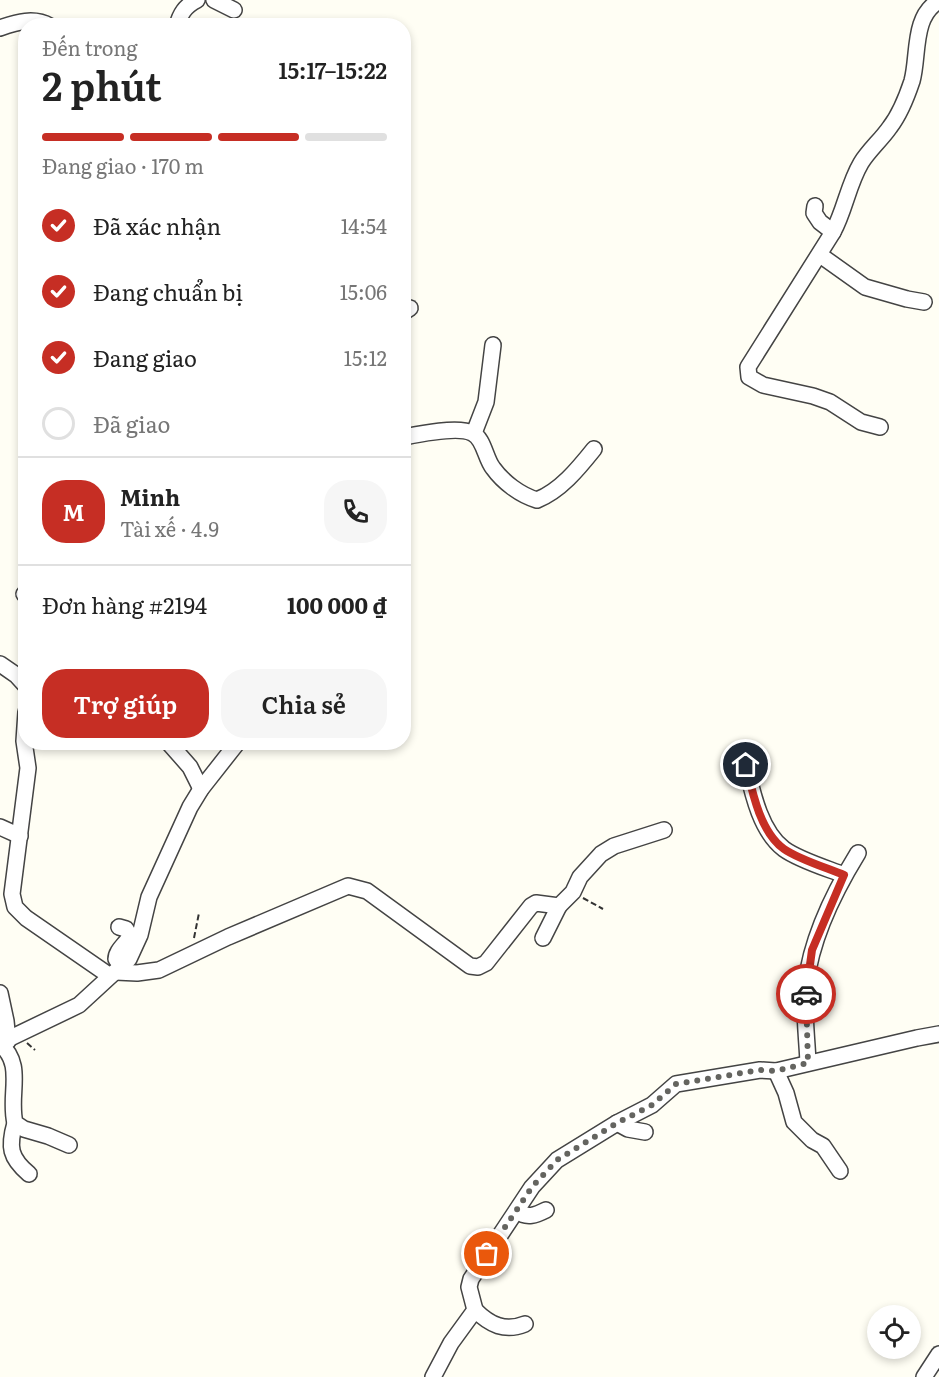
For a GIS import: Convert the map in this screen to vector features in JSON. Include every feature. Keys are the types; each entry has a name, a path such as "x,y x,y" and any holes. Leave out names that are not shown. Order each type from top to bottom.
{"street":[{"path":"179,18 188,4 197,0"},
{"path":"214,0 234,10"},
{"path":"880,427 861,422 830,402 763,385 749,377 748,368 752,358 833,232 842,215 850,185 861,163 891,127 903,104 916,66 920,25 934,4 939,1"},
{"path":"0,28 18,22"},
{"path":"815,206 814,213 820,222 833,232"},
{"path":"820,255 865,287 924,302"},
{"path":"474,434 486,402 493,345"},
{"path":"411,435 426,432 462,430 474,434 482,444 493,469 524,496 537,500 548,496 565,481 594,449"},
{"path":"0,664 18,677"},
{"path":"25,750 28,768 12,894 15,907 26,918 116,972 137,973 159,970 348,886 367,891 470,966 478,968 486,963 531,906 536,903 552,907 559,906"},
{"path":"175,750 190,767 201,789"},
{"path":"3,1043 79,1005 129,959 140,935 149,897 190,807 232,750"},
{"path":"746,765 754,802 769,832 783,849 844,875"},
{"path":"0,827 20,836"},
{"path":"543,938 559,906 573,892 580,877 601,854 614,846 664,830"},
{"path":"808,1063 806,986 812,950 844,875 858,853"},
{"path":"116,972 116,954 130,936 126,929 118,927"},
{"path":"0,993 6,1021 3,1043 14,1060 15,1071 12,1095 15,1123 12,1132 13,1157 29,1174"},
{"path":"525,1324 505,1329 494,1325 475,1310 469,1287 471,1279 498,1235 532,1187 557,1160 617,1123 652,1105 676,1084 760,1070 776,1071 939,1034"},
{"path":"776,1071 786,1093 794,1122 812,1140 823,1146 840,1171"},
{"path":"15,1123 24,1129 69,1145"},
{"path":"617,1123 628,1130 645,1132"},
{"path":"517,1211 523,1216 531,1216 546,1210"},
{"path":"433,1377 451,1343 475,1310"},
{"path":"924,1377 939,1354"}],"path":[{"path":"573,892 603,909"},
{"path":"191,956 199,913"}],"way so far":[{"path":"487,1254 532,1187 557,1160 641,1109 652,1105 676,1084 760,1070 776,1071 808,1063 806,994"}],"route":[{"path":"746,765 754,802 769,832 783,849 844,875 812,950 806,994"}]}
